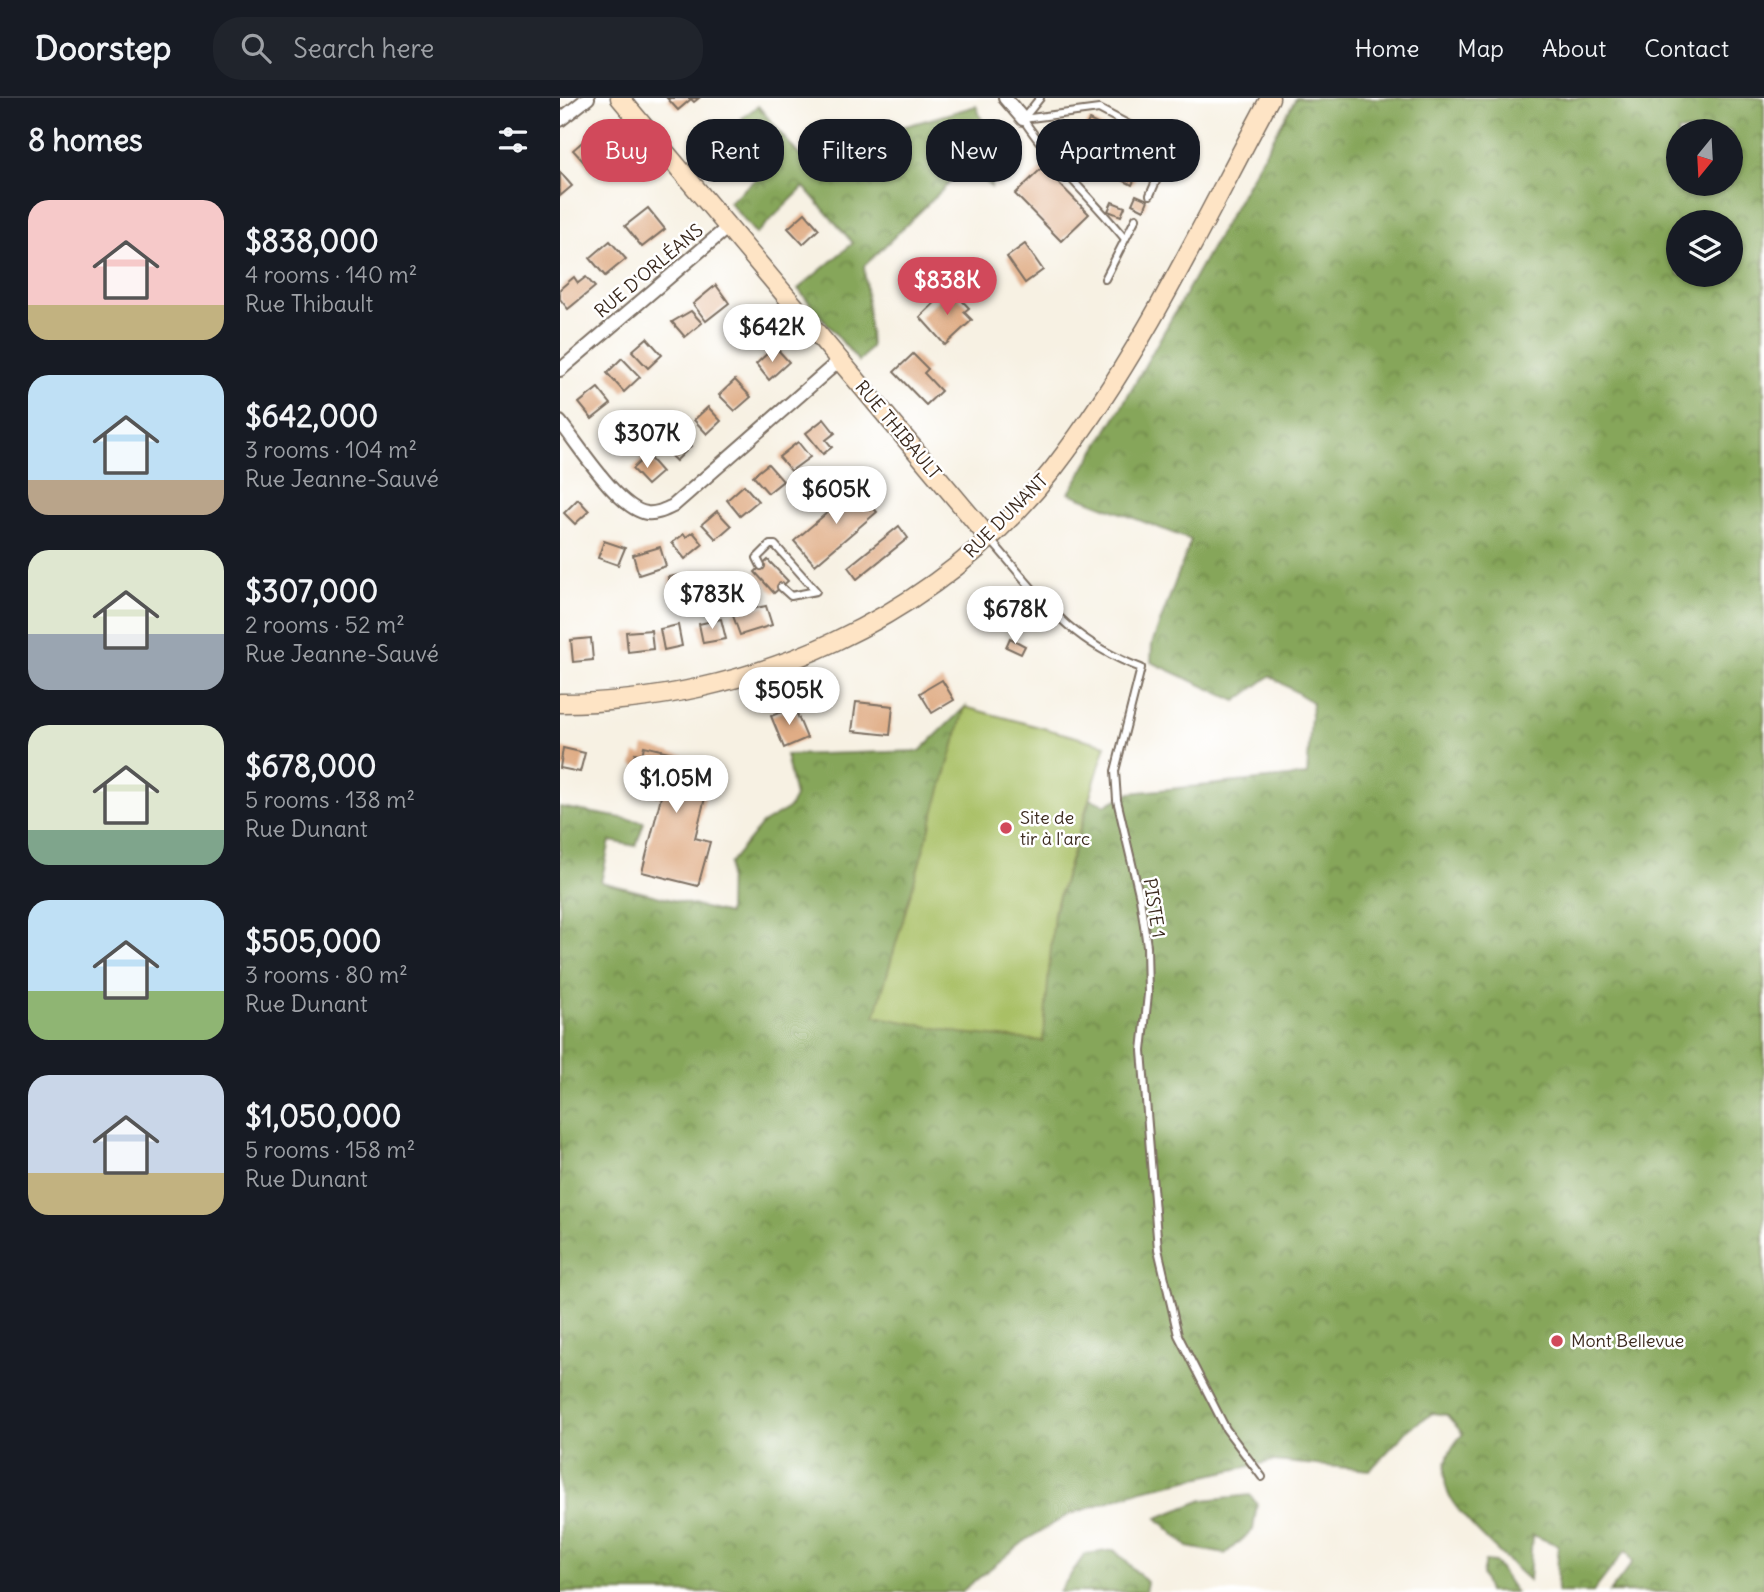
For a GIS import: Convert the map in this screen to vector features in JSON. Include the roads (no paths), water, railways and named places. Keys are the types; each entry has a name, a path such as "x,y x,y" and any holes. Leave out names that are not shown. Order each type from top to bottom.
{"street":[{"path":"560,120 588,98"},
{"name":"RUE THIBAULT","path":"620,98 988,537"},
{"path":"1005,98 1023,119"},
{"name":"RUE DUNANT","path":"560,703 633,699 677,693 763,671 805,655 846,636 911,598 988,537 1052,470 1096,408 1158,303 1270,98"},
{"name":"RUE D'ORLÉANS","path":"560,370 728,227"},
{"path":"560,422 621,499 645,513 657,513 673,506 839,360"}],"lane":[{"path":"1023,119 1040,98"},
{"path":"1023,119 1099,109 1171,147 1150,195"},
{"path":"1023,119 1044,151 1090,196 1125,239"},
{"path":"1105,279 1136,218"},
{"name":"PISTE 1","path":"988,537 1059,620 1090,644 1140,668 1115,772 1118,800 1140,898 1147,946 1149,994 1142,1051 1158,1249 1178,1335 1226,1429 1262,1477"},
{"path":"761,566 757,558 770,545 775,545 816,591 791,596 781,587"}],"place":[{"name":"Site de tir à l'arc","path":"1006,828"},
{"name":"Mont Bellevue","path":"1557,1341"}]}
